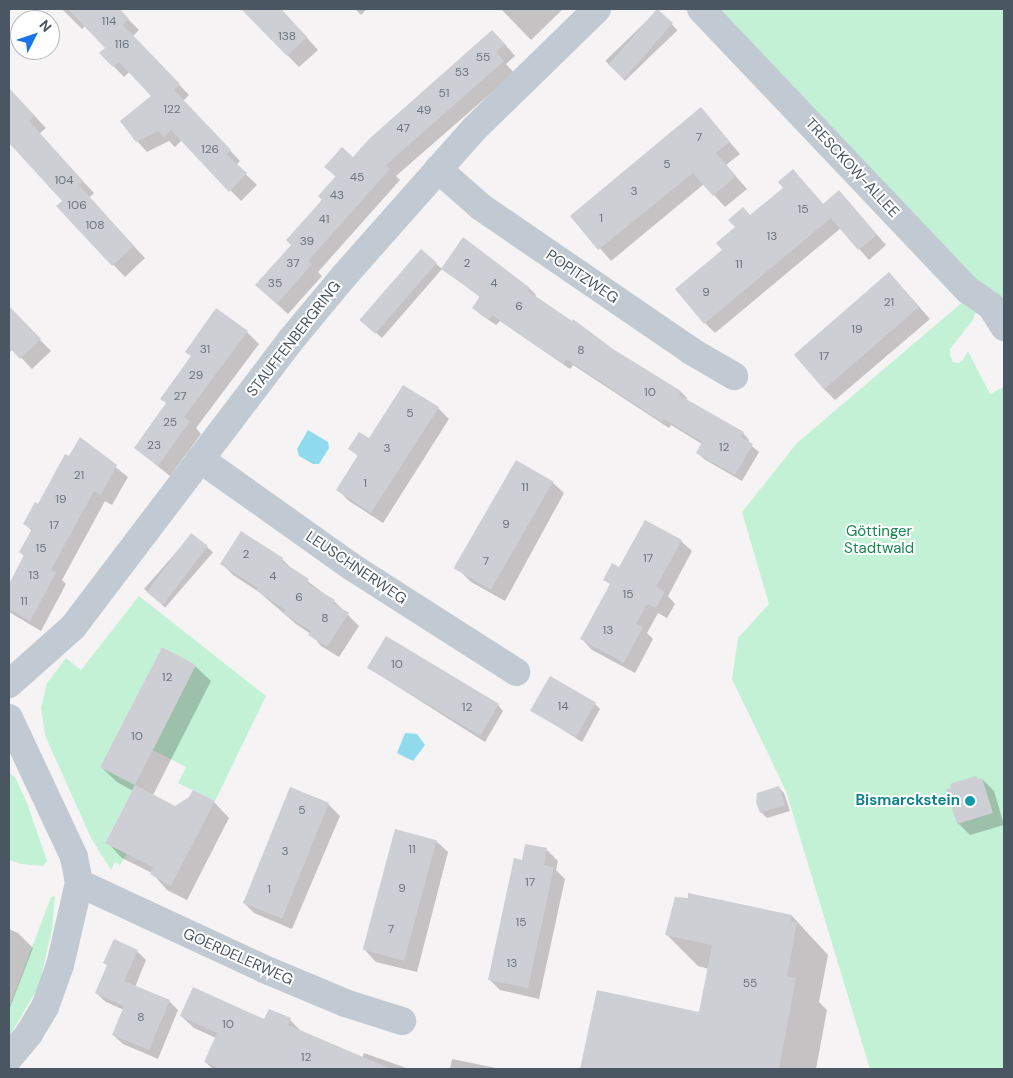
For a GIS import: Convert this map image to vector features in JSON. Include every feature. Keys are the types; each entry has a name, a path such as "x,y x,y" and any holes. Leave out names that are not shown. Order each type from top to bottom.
{"street":[{"name":"STAUFFENBERGRING","path":"9,684 73,627 326,297 474,129 597,9"},
{"name":"TRESCKOW-ALLEE","path":"701,9 968,290 990,306 1004,326"},
{"name":"POPITZWEG","path":"438,169 481,207 683,345 734,376"},
{"name":"LEUSCHNERWEG","path":"200,459 352,567 516,672"},
{"path":"9,718 74,857 79,883 60,965 45,1007 28,1034 9,1058"},
{"name":"GOERDELERWEG","path":"79,883 269,971 346,1003 402,1021"}],"green space":[{"path":"712,9 1004,9 1004,311"},
{"name":"Göttinger Stadtwald","path":"965,300 976,311 973,320 950,349 953,362 958,363 963,360 968,351 990,394 1004,387 1004,1069 870,1069 786,791 732,679 738,638 769,604 742,512 797,443"},
{"path":"139,596 266,696 215,801 178,783 186,767 153,750 196,665 162,647 100,767 135,785 105,842 127,854 120,865 115,862 111,870 91,838 45,735 41,708 47,683 66,658 81,670"},
{"path":"9,773 15,777 27,803 47,861 43,866 21,864 9,860"},
{"path":"55,896 52,929 39,986 9,1037 9,1008 51,897"}],"water":[{"path":"308,430 328,442 329,448 319,464 313,464 299,456 297,449"},
{"path":"405,733 417,734 425,745 413,761 397,753"}],"building":[{"path":"68,9 120,9 129,19 123,25 180,84 174,90 231,150 226,154 247,173 229,192 171,130 164,137 158,131 136,142 120,121 151,96 119,62 113,67 99,53 105,48"},
{"path":"241,9 281,9 307,37 287,56"},
{"path":"657,9 673,23 624,79 608,65"},
{"path":"492,30 505,44 496,52 504,61 386,165 390,169 308,261 312,264 277,304 255,285 291,245 286,240 322,200 318,196 336,176 324,167 342,147 353,157 369,139"},
{"path":"9,88 35,116 29,121 83,181 79,185 134,246 112,266 56,206 62,201 9,143"},
{"path":"701,107 730,142 716,153 736,176 713,196 693,173 598,250 570,216"},
{"path":"793,169 823,204 839,190 877,235 858,250 831,218 704,324 675,289 722,250 716,243 735,227 728,220 743,207 750,215 783,188 778,182"},
{"path":"463,237 530,288 528,291 572,321 573,319 613,349 681,391 679,395 744,432 741,437 753,444 735,475 696,453 702,442 664,419 662,422 566,359 563,364 492,315 489,320 472,308 480,296 441,269"},
{"path":"421,249 437,263 375,334 359,320"},
{"path":"889,272 919,307 824,389 794,355"},
{"path":"9,306 41,339 20,359 9,347"},
{"path":"216,308 248,331 184,417 190,421 158,466 134,448 166,403 160,399 191,356 185,352"},
{"path":"403,385 439,407 371,513 336,490 358,455 348,449 359,432 369,438"},
{"path":"80,437 117,465 101,495 94,491 51,570 56,573 30,621 9,609 9,584 24,555 19,552 32,529 23,524 35,502 38,504 65,454 69,456"},
{"path":"516,460 553,481 491,590 454,568"},
{"path":"645,520 682,540 656,587 665,592 656,608 647,604 636,624 643,627 624,663 580,639 610,584 603,580 612,563 619,567"},
{"path":"241,531 283,558 281,561 309,579 307,583 335,600 333,603 349,613 327,647 308,635 311,631 283,613 285,610 257,591 258,588 220,564"},
{"path":"191,533 208,546 163,605 146,592"},
{"path":"386,636 499,704 480,736 367,668"},
{"path":"162,647 196,665 135,785 100,767"},
{"path":"550,676 596,702 576,737 530,711"},
{"name":"Bismarckstein","path":"976,776 978,779 982,778 993,813 957,824 946,789 951,788 950,784"},
{"path":"135,785 175,806 189,797 193,790 215,801 171,886 150,874 153,867 105,843"},
{"path":"779,786 785,805 760,813 756,802 757,793"},
{"path":"290,787 329,803 282,919 243,903"},
{"path":"395,829 437,840 404,961 363,950"},
{"path":"525,844 547,848 544,865 554,867 528,988 488,980 514,858 522,860"},
{"path":"688,893 792,915 791,921 797,923 787,976 796,978 779,1069 580,1069 597,990 699,1012 712,945 665,935 675,897 688,898"},
{"path":"114,939 138,950 124,981 170,1000 149,1050 112,1035 124,1006 95,993 107,965 103,963"},
{"path":"193,987 264,1019 269,1009 291,1018 288,1025 391,1069 220,1069 204,1062 217,1033 180,1016"}],"place":[{"name":"Bismarckstein","path":"970,801"}]}
